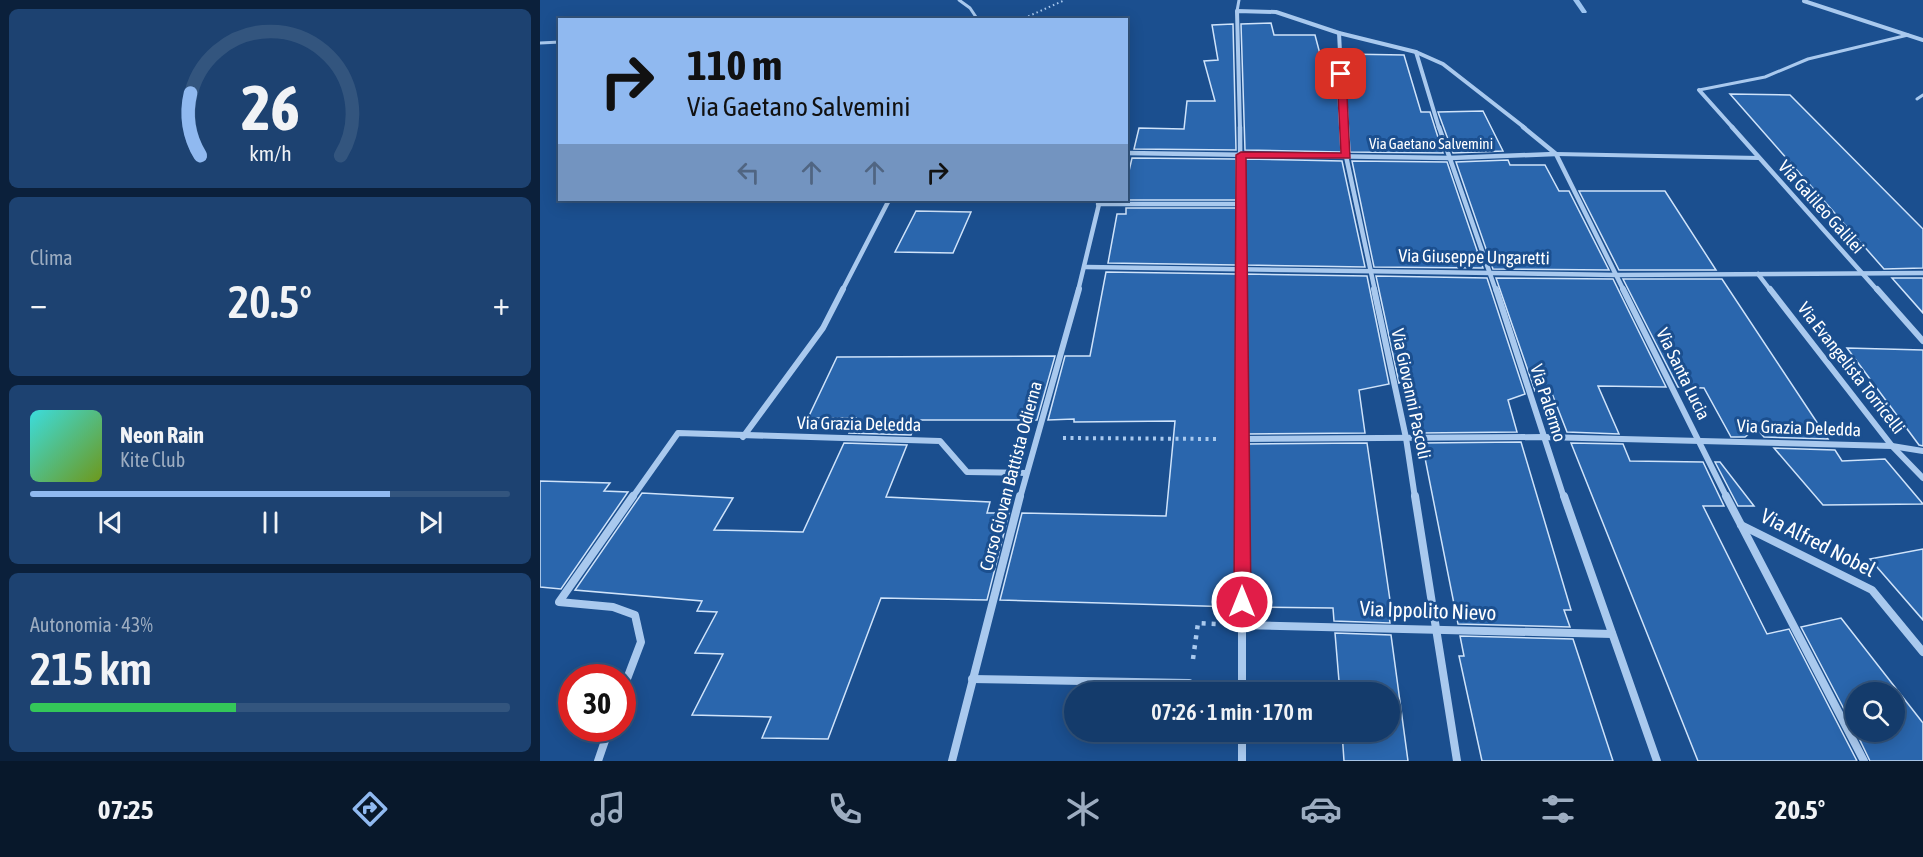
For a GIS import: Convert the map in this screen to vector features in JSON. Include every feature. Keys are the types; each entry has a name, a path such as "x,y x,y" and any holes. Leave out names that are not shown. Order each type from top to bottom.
{"street":[{"path":"1804,0 1923,40"},
{"name":"Via Santa Lucia","path":"1237,11 1276,12 1339,33 1416,52 1443,64 1556,154 1740,524 1864,761"},
{"path":"1237,11 1241,155 1242,682"},
{"name":"Via Giovanni Pascoli","path":"1339,33 1346,156 1406,438 1457,761"},
{"name":"Via Palermo","path":"1416,52 1429,99 1490,272 1543,437 1657,761"},
{"name":"Via Galileo Galilei","path":"1698,90 1923,342"},
{"name":"Via Gaetano Salvemini","path":"1128,153 1449,158 1556,154"},
{"path":"743,437 822,328 889,201"},
{"path":"1099,202 1240,204"},
{"name":"Corso Giovan Battista Odierna","path":"952,761 1026,473 1085,267 1099,202"},
{"name":"Via Giuseppe Ungaretti","path":"1085,267 1617,275 1923,273"},
{"name":"Via Evangelista Torricelli","path":"1758,274 1892,446 1923,478"},
{"name":"Via Grazia Deledda","path":"632,664 640,642 635,615 613,607 559,602 678,434 940,441 967,472 1026,473"},
{"name":"Via Grazia Deledda","path":"1242,439 1543,437 1892,446 1923,451"},
{"name":"Via Alfred Nobel","path":"1740,524 1872,590 1923,652"},
{"name":"Via Ippolito Nievo","path":"1242,625 1612,634"},
{"path":"972,679 1135,682"},
{"path":"598,761 605,742"},
{"path":"1242,742 1242,761"}],"lane":[{"path":"958,0 970,8 977,18"},
{"path":"1237,11 1239,0"},
{"path":"1698,90 1765,77 1808,59 1908,35"},
{"path":"540,43 558,42"},
{"path":"1917,99 1923,95"},
{"path":"1556,154 1759,158"}],"path":[{"path":"1025,18 1065,0"},
{"path":"1036,438 1242,439"},
{"path":"1189,682 1198,623 1242,625"}],"building":[{"path":"1271,23 1274,35 1315,35 1320,54 1336,54 1341,152 1245,150 1241,24"},
{"path":"1233,24 1236,150 1134,149 1139,128 1184,129 1187,101 1215,101 1204,61 1218,60 1212,25"},
{"path":"1344,54 1404,55 1421,112 1430,112 1443,153 1350,152"},
{"path":"1730,94 1790,95 1923,229 1923,268 1884,269"},
{"path":"1483,111 1503,151 1453,153 1438,112"},
{"path":"1132,158 1236,159 1236,200 1128,200 1128,175"},
{"path":"1245,159 1342,161 1365,267 1245,265"},
{"path":"1508,160 1510,165 1545,165 1559,191 1569,191 1609,270 1493,269 1456,162"},
{"path":"1352,161 1447,162 1483,268 1374,267"},
{"path":"1579,191 1665,191 1716,270 1619,270"},
{"path":"1126,208 1236,208 1236,265 1108,263 1117,214 1126,214"},
{"path":"916,211 971,212 953,253 895,252"},
{"path":"1106,272 1236,274 1236,607 1000,600 1022,513 1166,516 1175,421 1048,420 1065,356 1090,356"},
{"path":"1245,274 1367,276 1389,384 1359,390 1365,433 1247,434"},
{"path":"1376,276 1487,278 1525,394 1508,400 1517,432 1420,433 1409,381 1399,383"},
{"path":"1496,278 1613,279 1666,387 1598,386 1619,434 1567,432 1549,386 1535,391"},
{"path":"1892,278 1923,278 1923,313"},
{"path":"1623,279 1722,279 1828,439 1764,437 1756,428 1745,437 1731,437 1704,388 1678,387"},
{"path":"1847,348 1923,350 1923,446 1919,445"},
{"path":"1055,356 1037,420 917,420 911,435 849,433 856,418 808,418 837,357"},
{"path":"1521,442 1571,610 1564,610 1570,627 1458,624 1422,443"},
{"path":"844,443 907,445 886,497 990,502 987,513 1009,513 987,600 881,598 828,739 762,738 771,717 692,715 723,654 695,653 717,612 697,611 702,601 575,590 642,493 733,498 714,530 803,532"},
{"path":"1367,443 1391,607 1388,607 1390,623 1334,621 1333,608 1248,607 1247,444"},
{"path":"1571,443 1623,444 1630,461 1703,462 1724,506 1703,506 1767,634 1789,629 1845,738 1845,742 1847,742 1857,761 1698,761"},
{"path":"1774,448 1835,450 1842,461 1885,459 1923,504 1823,505"},
{"path":"1715,462 1720,462 1754,506 1738,506"},
{"path":"540,481 610,483 604,491 628,492 561,589 540,587"},
{"path":"1923,549 1923,620 1870,559"},
{"path":"1841,618 1891,682 1845,682 1845,711 1801,627"},
{"path":"1335,633 1391,635 1397,682 1339,682"},
{"path":"1460,636 1573,639 1613,761 1482,761 1459,656 1464,656"},
{"path":"1905,700 1923,723 1923,761 1870,761 1861,742 1905,742"},
{"path":"1400,702 1408,761 1344,761 1343,742 1400,742"}],"waterway":[{"path":"1576,0 1584,12"}],"route":[{"path":"1242,602 1241,155 1346,156 1341,74"}]}
